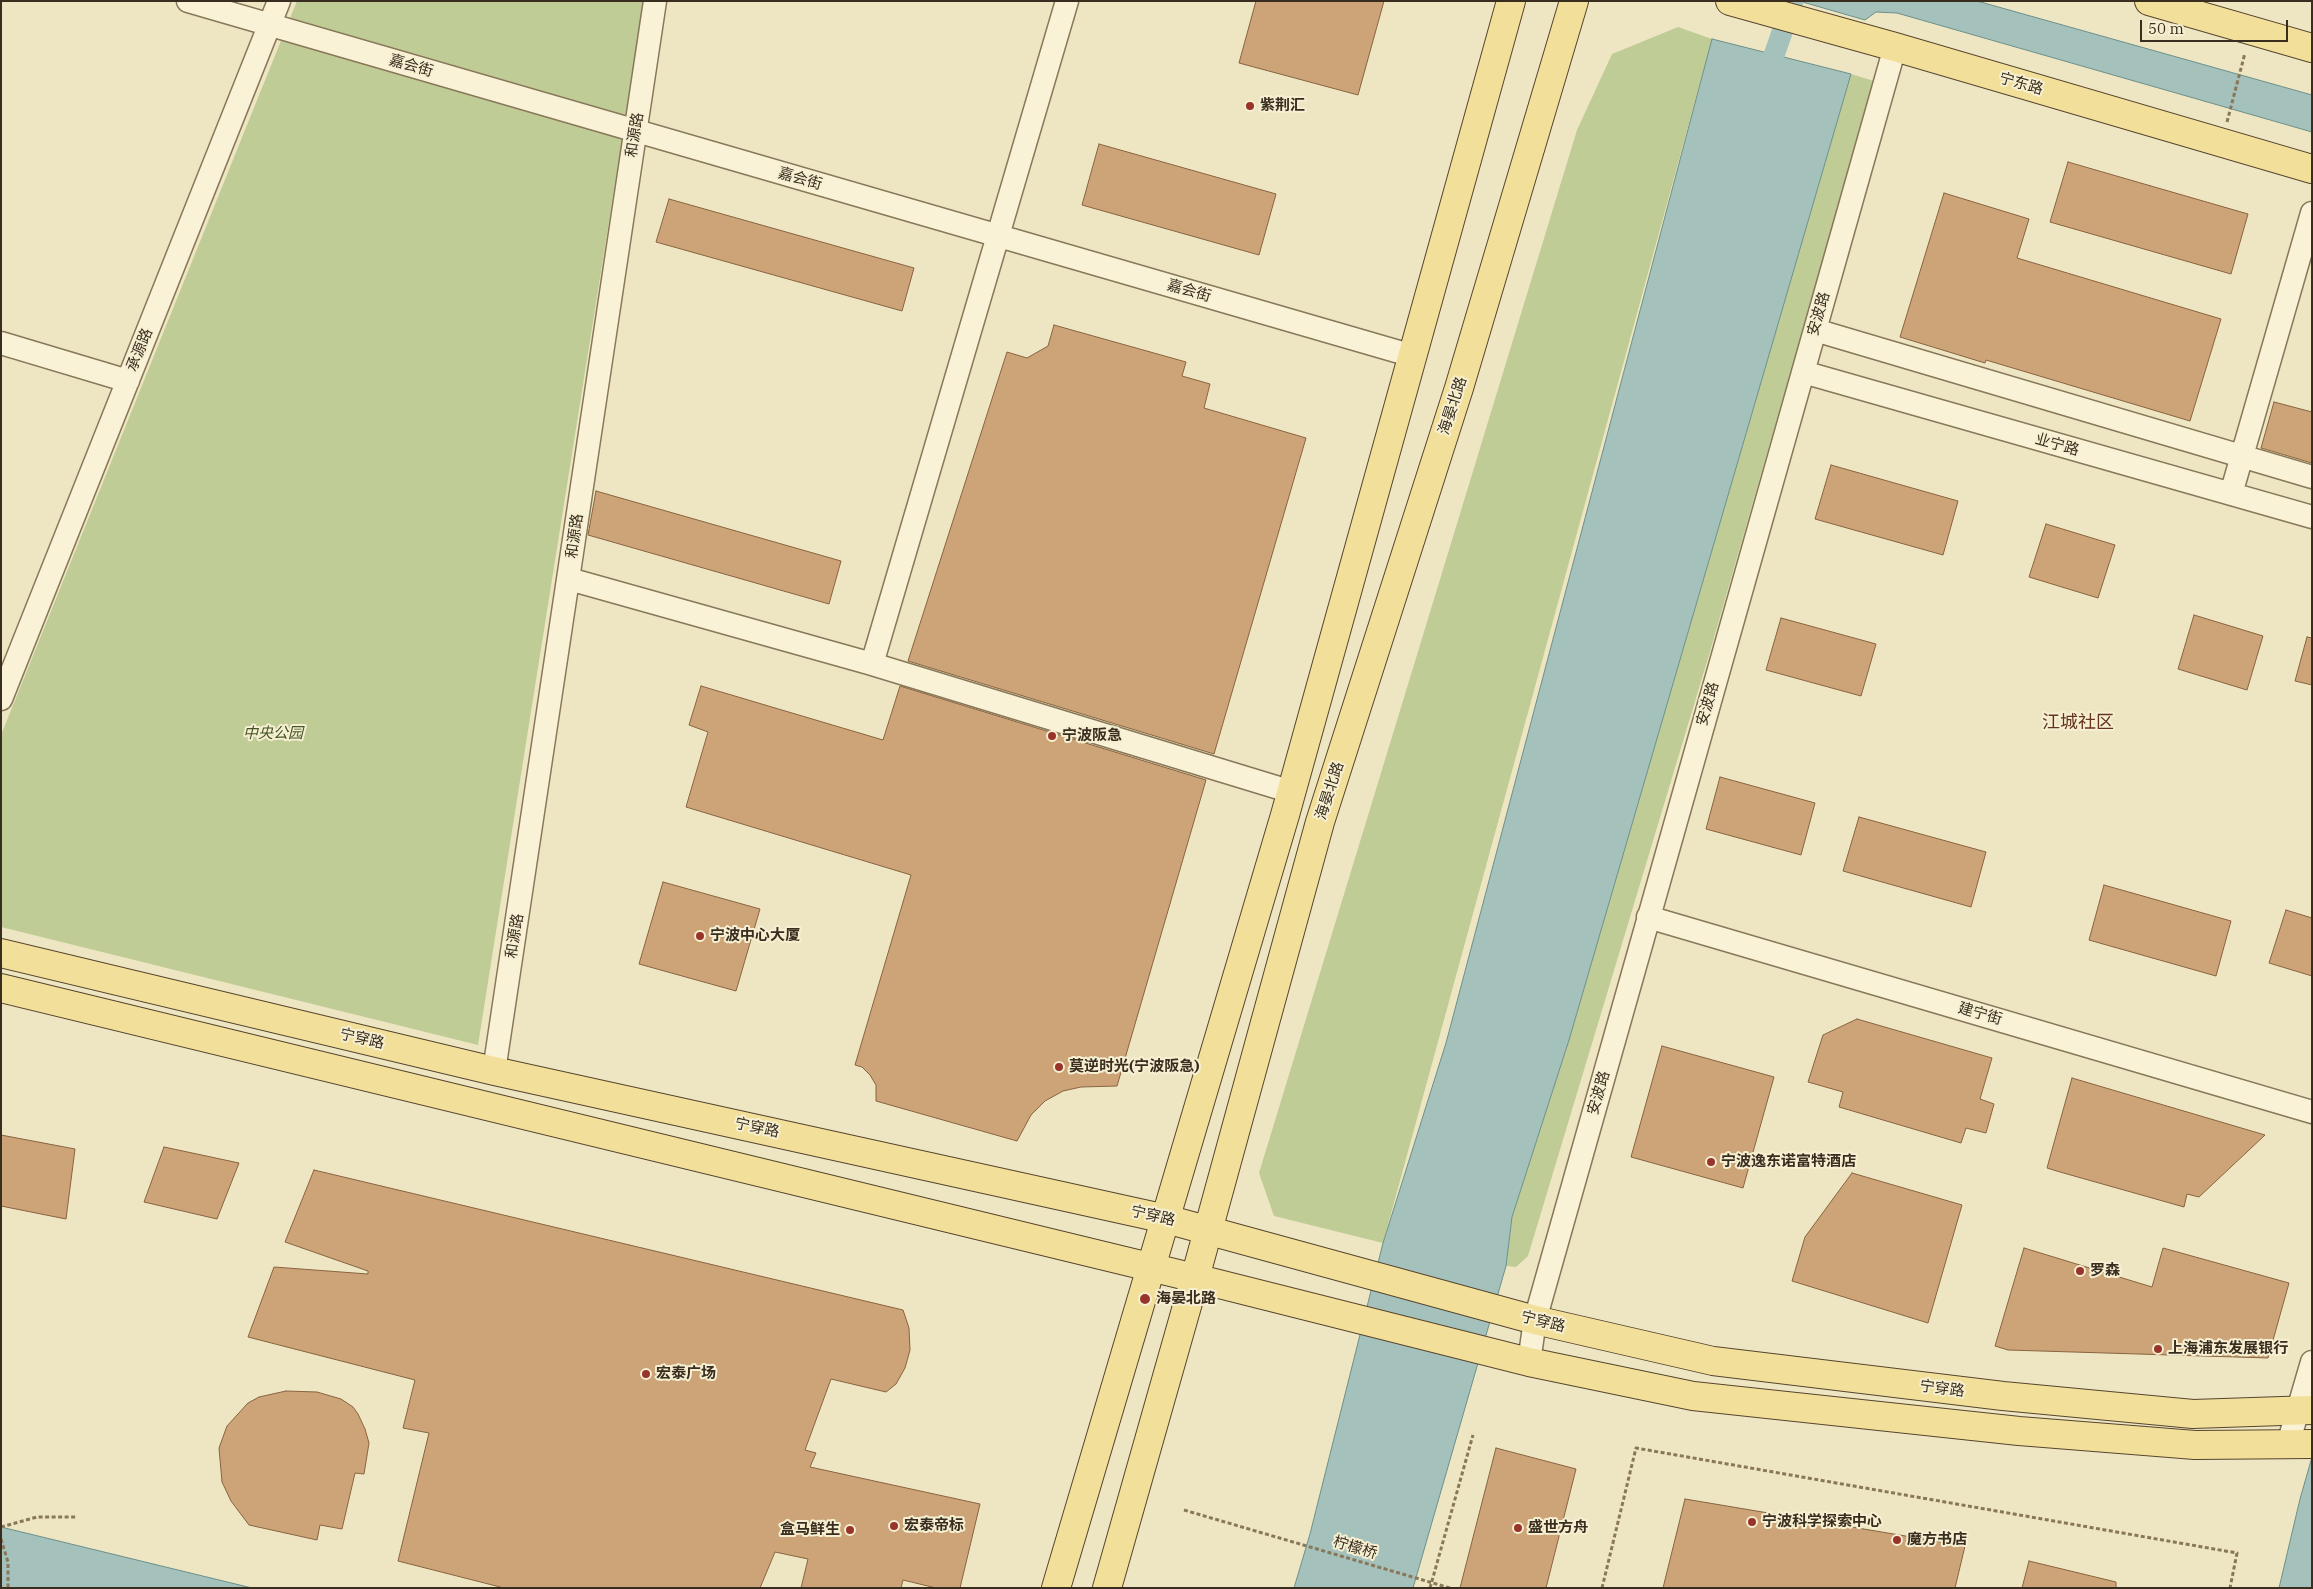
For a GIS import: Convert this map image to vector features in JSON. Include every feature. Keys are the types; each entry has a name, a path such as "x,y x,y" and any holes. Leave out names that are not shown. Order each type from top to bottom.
{"main road":[{"path":"1056,1588 1292,792 1511,1"},
{"name":"海晏北路","path":"1108,1588 1320,822 1460,388 1574,1"},
{"path":"2149,1 2312,48"},
{"name":"宁东路","path":"1738,3 1895,46 2312,169"},
{"name":"宁穿路","path":"1,953 494,1070 1208,1229 1535,1320 1713,1361 1994,1395 2194,1414 2305,1410"},
{"path":"1,988 1151,1267 1529,1362 1693,1396 1960,1424 2195,1445 2300,1444"}],"street":[{"name":"嘉会街","path":"188,1 1413,356"},
{"name":"承源路","path":"1,699 279,1"},
{"name":"和源路","path":"494,1070 655,1"},
{"path":"872,664 1067,1"},
{"name":"安波路","path":"1529,1362 1535,1320 1895,46"},
{"path":"2231,494 2312,213"},
{"path":"1815,330 2312,477"},
{"path":"1,343 128,381"},
{"name":"业宁路","path":"1803,372 2312,518"},
{"path":"569,578 872,664 1292,792"},
{"name":"建宁街","path":"1648,917 2312,1112"},
{"path":"2300,1444 2312,1362"}],"path":[{"path":"2222,142 2251,30"},
{"path":"1430,1588 1473,1435"},
{"path":"1602,1588 1636,1448 2238,1553 2230,1588"},
{"name":"柠檬桥","path":"1184,1510 1450,1588"},
{"path":"1,1528 37,1517 77,1517"},
{"path":"1,1539 8,1562 8,1588"}],"green space":[{"name":"中央公园","path":"297,1 644,1 478,1045 1,927 1,735"},
{"path":"1678,27 1712,39 1383,1243 1274,1216 1259,1173 1577,130 1612,54"},
{"path":"1851,74 1874,81 1709,655 1528,1256 1516,1267 1506,1266 1512,1217 1569,1040"}],"water":[{"path":"1799,1 1977,1 2312,95 2312,132 1897,13 1876,12 1865,20"},
{"path":"1712,39 1851,74 1569,1040 1512,1217 1506,1266 1413,1588 1294,1588 1310,1534 1383,1243 1446,1043"},
{"path":"2312,1457 2312,1588 2279,1588 2300,1499"},
{"path":"1,1527 252,1588 1,1588"}],"building":[{"path":"1256,1 1384,1 1358,95 1239,63"},
{"path":"1099,144 1276,194 1259,255 1082,205"},
{"path":"2068,162 2248,214 2231,274 2050,222"},
{"path":"1944,193 2029,219 2017,258 2221,319 2190,421 1986,360 1985,363 1900,337"},
{"path":"669,199 914,268 902,311 656,242"},
{"path":"1054,325 1186,362 1182,376 1210,384 1204,408 1306,438 1214,754 908,661 1007,352 1027,358 1048,346"},
{"path":"2274,402 2312,412 2312,463 2261,448"},
{"path":"1831,465 1958,501 1943,555 1815,519"},
{"path":"596,491 841,561 829,604 588,535"},
{"path":"2046,524 2115,545 2098,598 2029,577"},
{"path":"2194,615 2263,636 2247,690 2178,669"},
{"path":"1781,618 1876,644 1861,696 1766,670"},
{"path":"2307,637 2312,638 2312,685 2295,681"},
{"path":"701,686 883,740 900,686 1206,780 1117,1086 1081,1087 1063,1091 1045,1101 1031,1115 1017,1141 876,1101 876,1085 862,1067 855,1065 911,875 686,807 708,732 689,725"},
{"path":"1720,777 1815,803 1801,855 1706,829"},
{"path":"1859,817 1986,852 1971,907 1843,871"},
{"name":"宁波中心大厦","path":"663,882 760,909 736,991 639,964"},
{"path":"2104,885 2231,921 2216,976 2089,940"},
{"path":"2286,910 2312,918 2312,976 2269,963"},
{"path":"1857,1019 1992,1058 1980,1099 1994,1104 1986,1133 1966,1128 1961,1143 1839,1107 1843,1092 1808,1082 1823,1035"},
{"path":"1662,1046 1774,1077 1743,1188 1631,1157"},
{"path":"2072,1078 2265,1135 2199,1197 2187,1194 2184,1207 2060,1172 2047,1168"},
{"path":"1,1135 75,1149 66,1219 1,1206"},
{"path":"164,1147 239,1163 217,1219 144,1202"},
{"name":"宏泰广场","path":"314,1170 903,1310 909,1328 910,1350 905,1368 896,1384 886,1392 831,1379 805,1450 816,1453 810,1467 980,1504 960,1588 936,1588 903,1580 901,1588 801,1588 808,1559 775,1552 760,1588 504,1588 398,1561 429,1433 403,1428 415,1380 248,1337 274,1267 368,1274 368,1271 285,1242"},
{"path":"1852,1173 1962,1205 1928,1323 1792,1281 1805,1237"},
{"path":"2024,1248 2152,1287 2163,1248 2289,1283 2268,1358 2008,1350 1995,1346"},
{"path":"286,1391 317,1392 341,1399 353,1407 358,1414 369,1443 364,1474 355,1473 342,1529 320,1525 317,1540 249,1525 231,1501 222,1482 219,1448 227,1426 248,1403 259,1397"},
{"name":"盛世方舟","path":"1496,1448 1576,1469 1546,1588 1460,1588"},
{"name":"宁波科学探索中心","path":"1685,1499 1965,1546 1955,1588 1663,1588"},
{"path":"2029,1561 2116,1582 2116,1588 2022,1588"}],"waterway":[{"path":"1765,81 1793,1"}],"place":[{"name":"紫荆汇","path":"1250,106"},
{"name":"宁波阪急","path":"1052,736"},
{"name":"宁波中心大厦","path":"700,936"},
{"name":"莫逆时光(宁波阪急)","path":"1059,1067"},
{"name":"宁波逸东诺富特酒店","path":"1711,1162"},
{"name":"罗森","path":"2080,1271"},
{"name":"海晏北路","path":"1145,1299"},
{"name":"上海浦东发展银行","path":"2158,1349"},
{"name":"宏泰广场","path":"646,1374"},
{"name":"宁波科学探索中心","path":"1752,1522"},
{"name":"宏泰帝标","path":"894,1526"},
{"name":"盛世方舟","path":"1518,1528"},
{"name":"盒马鲜生","path":"850,1530"},
{"name":"魔方书店","path":"1897,1540"}],"district":[{"name":"江城社区","path":"2078,723"}]}
